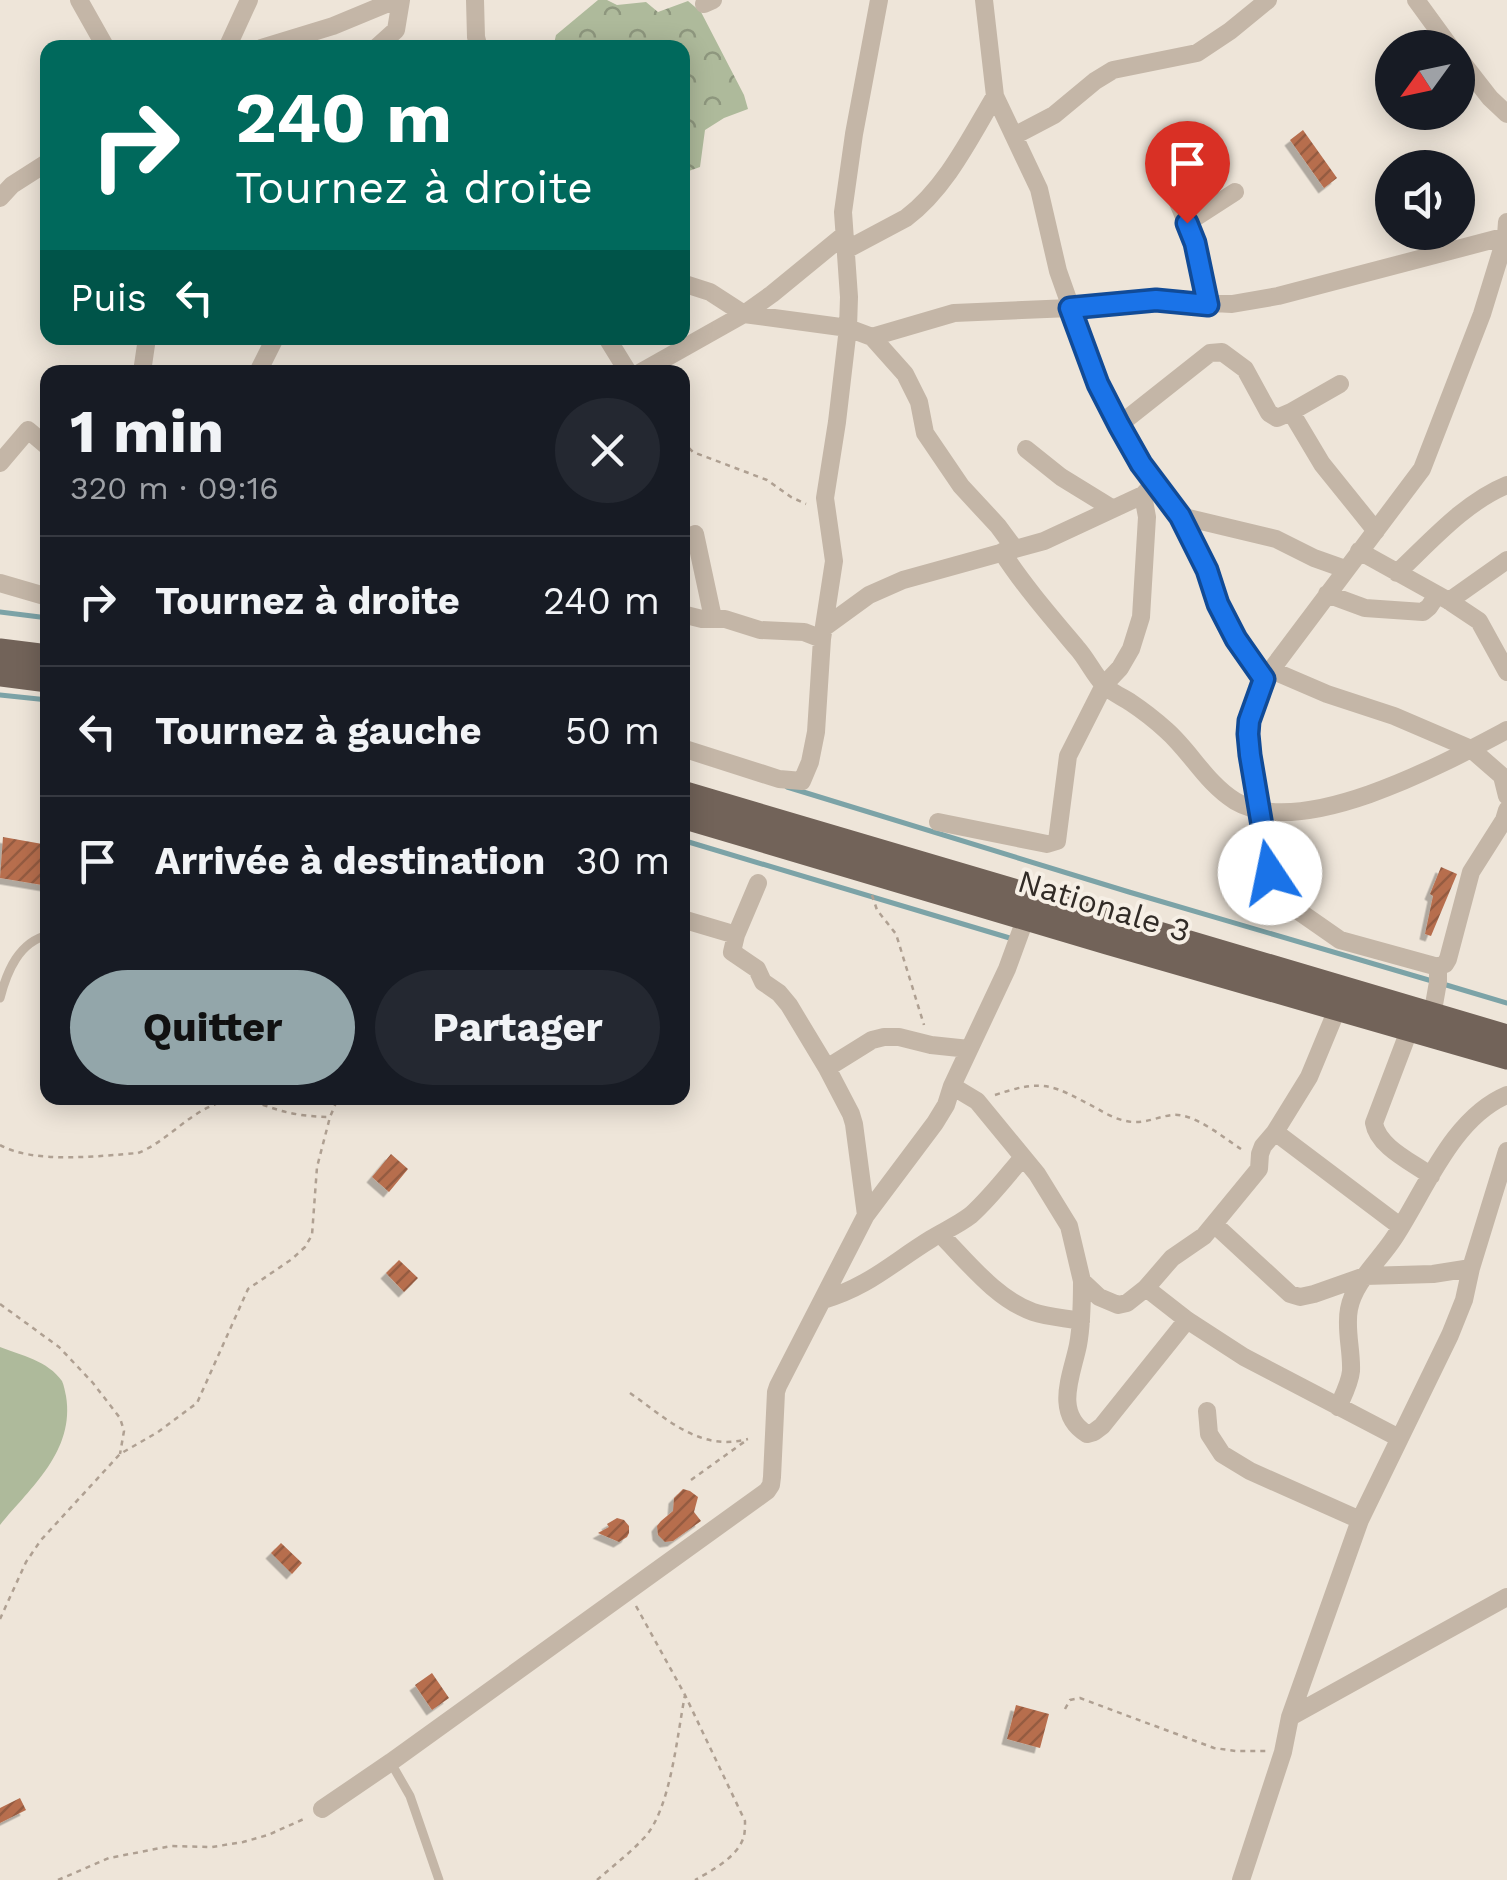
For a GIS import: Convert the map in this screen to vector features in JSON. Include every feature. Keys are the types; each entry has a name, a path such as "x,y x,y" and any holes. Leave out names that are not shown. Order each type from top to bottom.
{"main road":[{"path":"0,651 40,656"},
{"path":"0,674 40,679"},
{"path":"690,795 1421,1022 1507,1037"},
{"name":"Nationale 3","path":"690,818 1338,1007 1421,1022 1507,1057"}],"street":[{"path":"79,0 102,40"},
{"path":"232,40 250,0"},
{"path":"287,40 399,0 396,30 385,40"},
{"path":"475,0 477,40"},
{"path":"690,751 779,779 802,782 810,762 834,561 824,498 848,328 846,182 878,0"},
{"path":"984,0 995,96 1039,189 1058,270 1098,384 1149,489 1180,516 1236,639 1267,674 1394,716 1471,750 1502,776 1507,796"},
{"path":"1014,136 1054,115 1113,70 1197,53 1268,0"},
{"path":"1416,0 1438,30"},
{"path":"1475,79 1507,114"},
{"path":"690,344 744,314 845,242 915,211 947,175 995,96"},
{"path":"4,185 40,166"},
{"path":"1174,192 1195,243 1208,305"},
{"path":"1187,223 1236,192"},
{"path":"1438,967 1340,940 1284,901 1270,873 1248,734 1252,709 1267,674 1422,469 1482,314 1507,222"},
{"path":"872,336 954,313 1156,300 1232,304 1278,296 1506,236"},
{"path":"690,286 710,292 744,314 848,328 872,336 905,374 919,402 925,432 960,486 998,526 1015,572 1104,685 1170,733 1208,779 1231,798 1259,812 1342,802 1440,766 1507,730"},
{"path":"653,365 689,345"},
{"path":"1119,425 1217,351 1245,369 1269,413 1278,418 1340,384"},
{"path":"1291,412 1322,464 1376,531"},
{"path":"0,462 28,430 40,440"},
{"path":"1026,450 1113,509"},
{"path":"1397,573 1468,508 1507,485"},
{"path":"690,616 725,618 760,630 823,633 869,596 903,580 1064,534 1149,489"},
{"path":"938,822 1047,844 1057,842 1068,756 1104,685 1131,649 1141,617 1149,489"},
{"path":"1180,516 1276,539 1344,569"},
{"path":"694,534 713,618"},
{"path":"1359,551 1479,621 1507,672"},
{"path":"1327,594 1364,608 1423,612 1507,560"},
{"path":"0,583 40,595"},
{"path":"1438,967 1448,960 1471,872 1507,810"},
{"path":"758,883 733,952 757,970 763,982 779,993 798,1018 844,1099 854,1124 866,1215"},
{"path":"322,1809 767,1491 772,1476 776,1392 866,1215 946,1105 1007,969 1026,916"},
{"path":"690,922 736,936"},
{"path":"1431,1176 1382,1141 1374,1123 1438,982 1438,967"},
{"path":"1082,1281 1100,1297 1118,1305 1128,1303 1172,1258 1195,1244 1214,1224 1259,1169 1263,1146 1308,1077 1338,1007"},
{"path":"828,1068 872,1040 900,1037 931,1046 969,1049"},
{"path":"952,1086 976,1101 1023,1157 1069,1226 1082,1281 1078,1346 1066,1400 1079,1429 1087,1434 1102,1426 1187,1320"},
{"path":"1338,1407 1350,1375 1349,1308 1365,1276 1402,1227 1431,1176 1470,1121 1507,1095"},
{"path":"1275,1132 1402,1227"},
{"path":"1242,1880 1283,1752 1290,1717 1360,1520 1464,1300 1507,1150"},
{"path":"823,1300 849,1293 875,1278 970,1215 1023,1157"},
{"path":"1214,1224 1290,1294 1300,1296 1365,1276 1433,1274 1471,1268"},
{"path":"940,1234 1013,1301 1032,1312 1081,1321"},
{"path":"1146,1288 1244,1357 1398,1438"},
{"path":"1207,1411 1210,1434 1222,1454 1250,1471 1360,1520"},
{"path":"1290,1717 1507,1596"}],"lane":[{"path":"0,998 17,956 40,938"},
{"path":"391,1762 410,1796 439,1880"}],"path":[{"path":"690,449 766,480 790,497 826,512"},
{"path":"872,870 872,900 896,934 931,1046"},
{"path":"976,1101 1041,1084 1125,1121 1188,1116 1260,1160"},
{"path":"0,1146 32,1156 138,1153 215,1105"},
{"path":"261,1105 330,1118"},
{"path":"0,1620 26,1562 41,1540 120,1454 196,1403 248,1288 305,1247 312,1235 315,1180 335,1105"},
{"path":"0,1304 59,1346 93,1384 120,1418 124,1431 120,1454"},
{"path":"630,1394 698,1438 731,1444 748,1439"},
{"path":"690,1480 755,1434"},
{"path":"626,1590 685,1695 745,1821 744,1838 734,1851 696,1880"},
{"path":"597,1880 646,1837 659,1816 685,1695"},
{"path":"1066,1709 1070,1700 1080,1698 1214,1748 1283,1752"},
{"path":"58,1880 109,1858 171,1846 212,1847 243,1842 268,1835 322,1809"}],"green space":[{"path":"598,0 617,5 646,2 658,12 688,1 701,12 748,109 705,130 700,167 690,171 690,40 555,40"},
{"path":"0,1347 34,1360 56,1374 64,1386 67,1416 64,1434 48,1467 0,1525"}],"building":[{"path":"1303,130 1337,178 1324,188 1290,140"},
{"path":"3,837 40,844 40,885 0,878"},
{"path":"1441,867 1457,874 1431,936 1425,934 1433,896 1430,894"},
{"path":"391,1154 408,1169 389,1192 372,1177"},
{"path":"399,1260 418,1278 404,1292 386,1273"},
{"path":"683,1489 698,1497 694,1512 701,1521 673,1541 665,1542 658,1535 657,1526 673,1511 674,1498"},
{"path":"617,1518 629,1526 627,1537 619,1542 598,1533 609,1527 607,1524"},
{"path":"281,1543 302,1563 292,1574 271,1553"},
{"path":"432,1673 449,1698 432,1710 415,1685"},
{"path":"1016,1705 1049,1714 1040,1748 1007,1739"},
{"path":"20,1798 26,1810 0,1823 0,1808"}],"waterway":[{"path":"0,612 40,617"},
{"path":"0,695 40,699"},
{"path":"787,787 1432,981"},
{"path":"690,842 1013,939"},
{"path":"1443,984 1507,1003"}],"route":[{"path":"1187,223 1208,305 1156,300 1070,308 1098,384 1119,425 1141,464 1180,516 1236,639 1264,679 1248,734 1270,873"}]}
